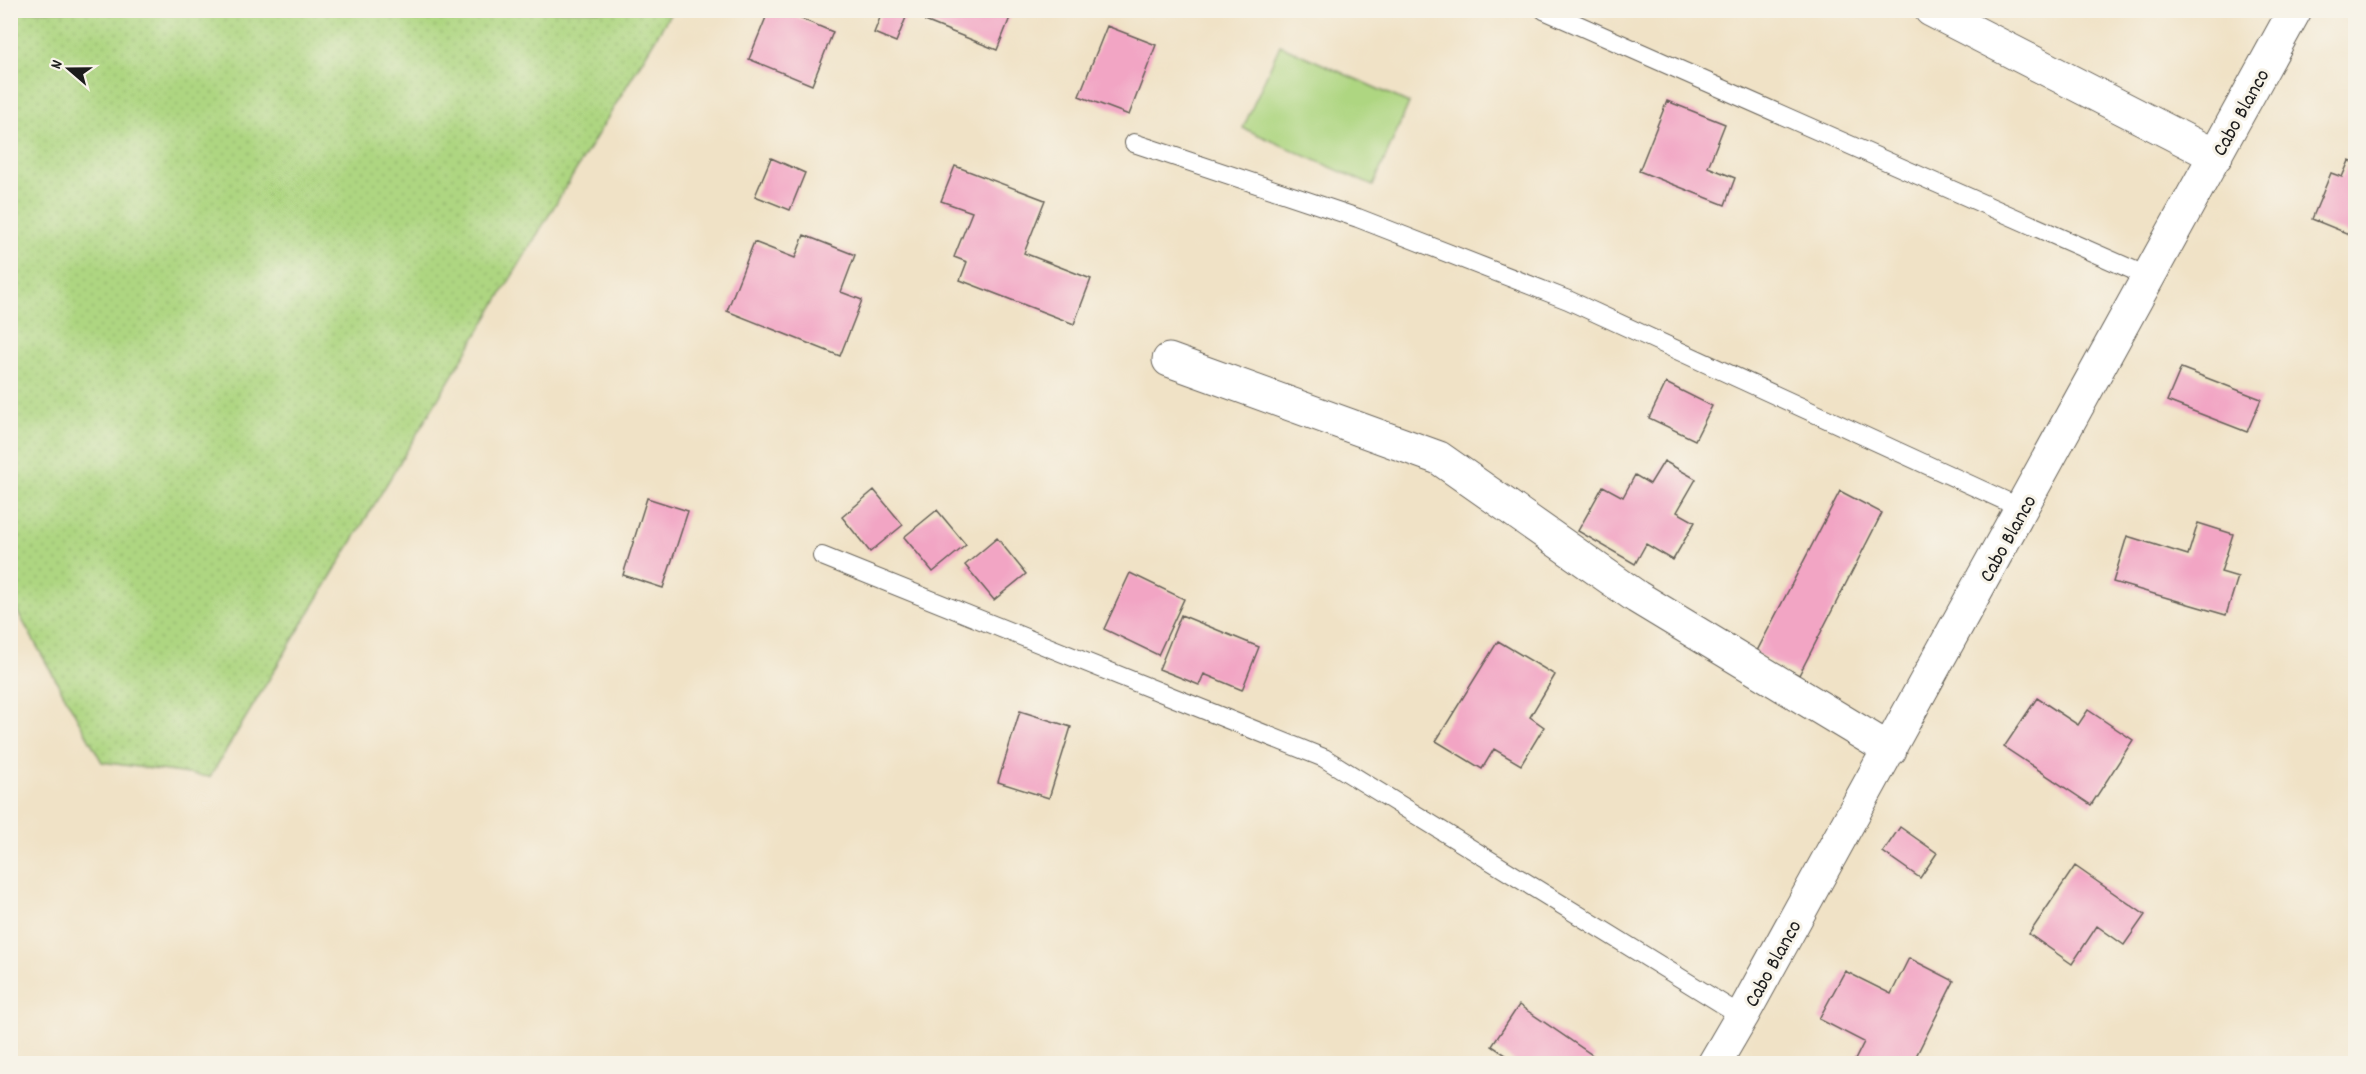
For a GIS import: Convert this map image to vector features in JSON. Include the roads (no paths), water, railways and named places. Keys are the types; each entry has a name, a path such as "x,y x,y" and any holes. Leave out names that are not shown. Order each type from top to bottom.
{"street":[{"path":"1931,10 2216,156"},
{"name":"Cabo Blanco","path":"1719,1062 1742,1016 2150,278 2295,10"},
{"path":"1168,360 1439,458 1637,597 1890,750"}],"lane":[{"path":"1544,10 2150,278"},
{"path":"1134,143 1358,218 1568,300 2023,509"},
{"path":"822,556 1324,758 1742,1016"}]}
